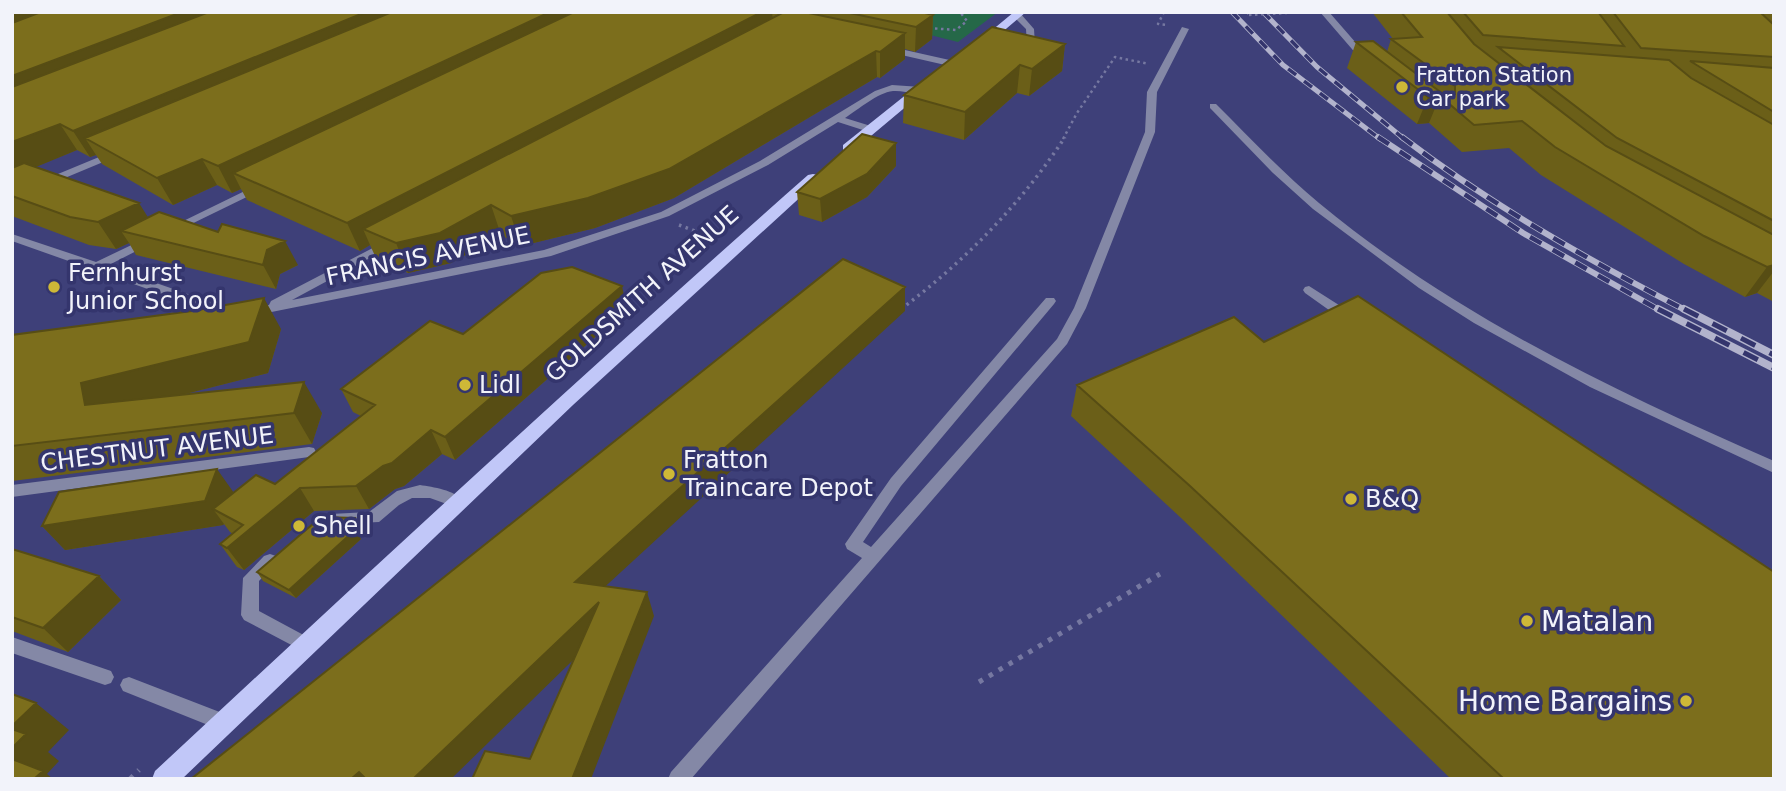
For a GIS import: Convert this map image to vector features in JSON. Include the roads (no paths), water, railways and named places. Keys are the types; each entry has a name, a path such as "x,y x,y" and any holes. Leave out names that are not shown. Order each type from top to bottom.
{"main road":[{"name":"GOLDSMITH AVENUE","path":"164,779 456,501 670,304 870,129 1019,14"}],"street":[{"path":"1324,12 1359,55 1379,71"},
{"path":"1010,54 1021,57 1031,45 1030,29 1019,14"},
{"path":"678,779 1062,341 1080,308 1150,132 1152,92 1185,29"},
{"path":"880,48 971,53"},
{"name":"FRANCIS AVENUE","path":"12,237 230,314 262,311 547,253 665,214 718,189 878,93 892,88 921,90"},
{"path":"1213,106 1260,155 1316,206 1412,279 1528,350 1673,423 1774,467"},
{"path":"835,118 870,129"},
{"path":"12,197 127,148"},
{"path":"96,267 270,182"},
{"path":"262,311 397,239"},
{"path":"1309,290 1366,329"},
{"path":"873,556 853,544 896,482 1050,301"},
{"path":"203,320 230,314"},
{"name":"CHESTNUT AVENUE","path":"12,491 309,452"},
{"path":"322,517 373,518 399,495 430,490 456,501"},
{"path":"281,552 251,578 250,615 305,644"},
{"path":"12,645 105,677"},
{"path":"129,685 223,722"}],"railway":[{"path":"1232,12 1283,65 1380,139"},
{"path":"1263,12 1317,67 1404,139"},
{"path":"1378,137 1523,233 1661,311"},
{"path":"1402,137 1470,186 1541,230 1687,311"},
{"path":"1658,309 1774,368"},
{"path":"1684,309 1774,355"}],"place":[{"name":"Fratton Station Car park","path":"1402,87"},
{"name":"Fernhurst Junior School","path":"54,287"},
{"name":"Lidl","path":"465,385"},
{"name":"Fratton Traincare Depot","path":"669,474"},
{"name":"B&Q","path":"1351,499"},
{"name":"Shell","path":"299,526"},
{"name":"Matalan","path":"1527,621"},
{"name":"Home Bargains","path":"1686,701"}]}
